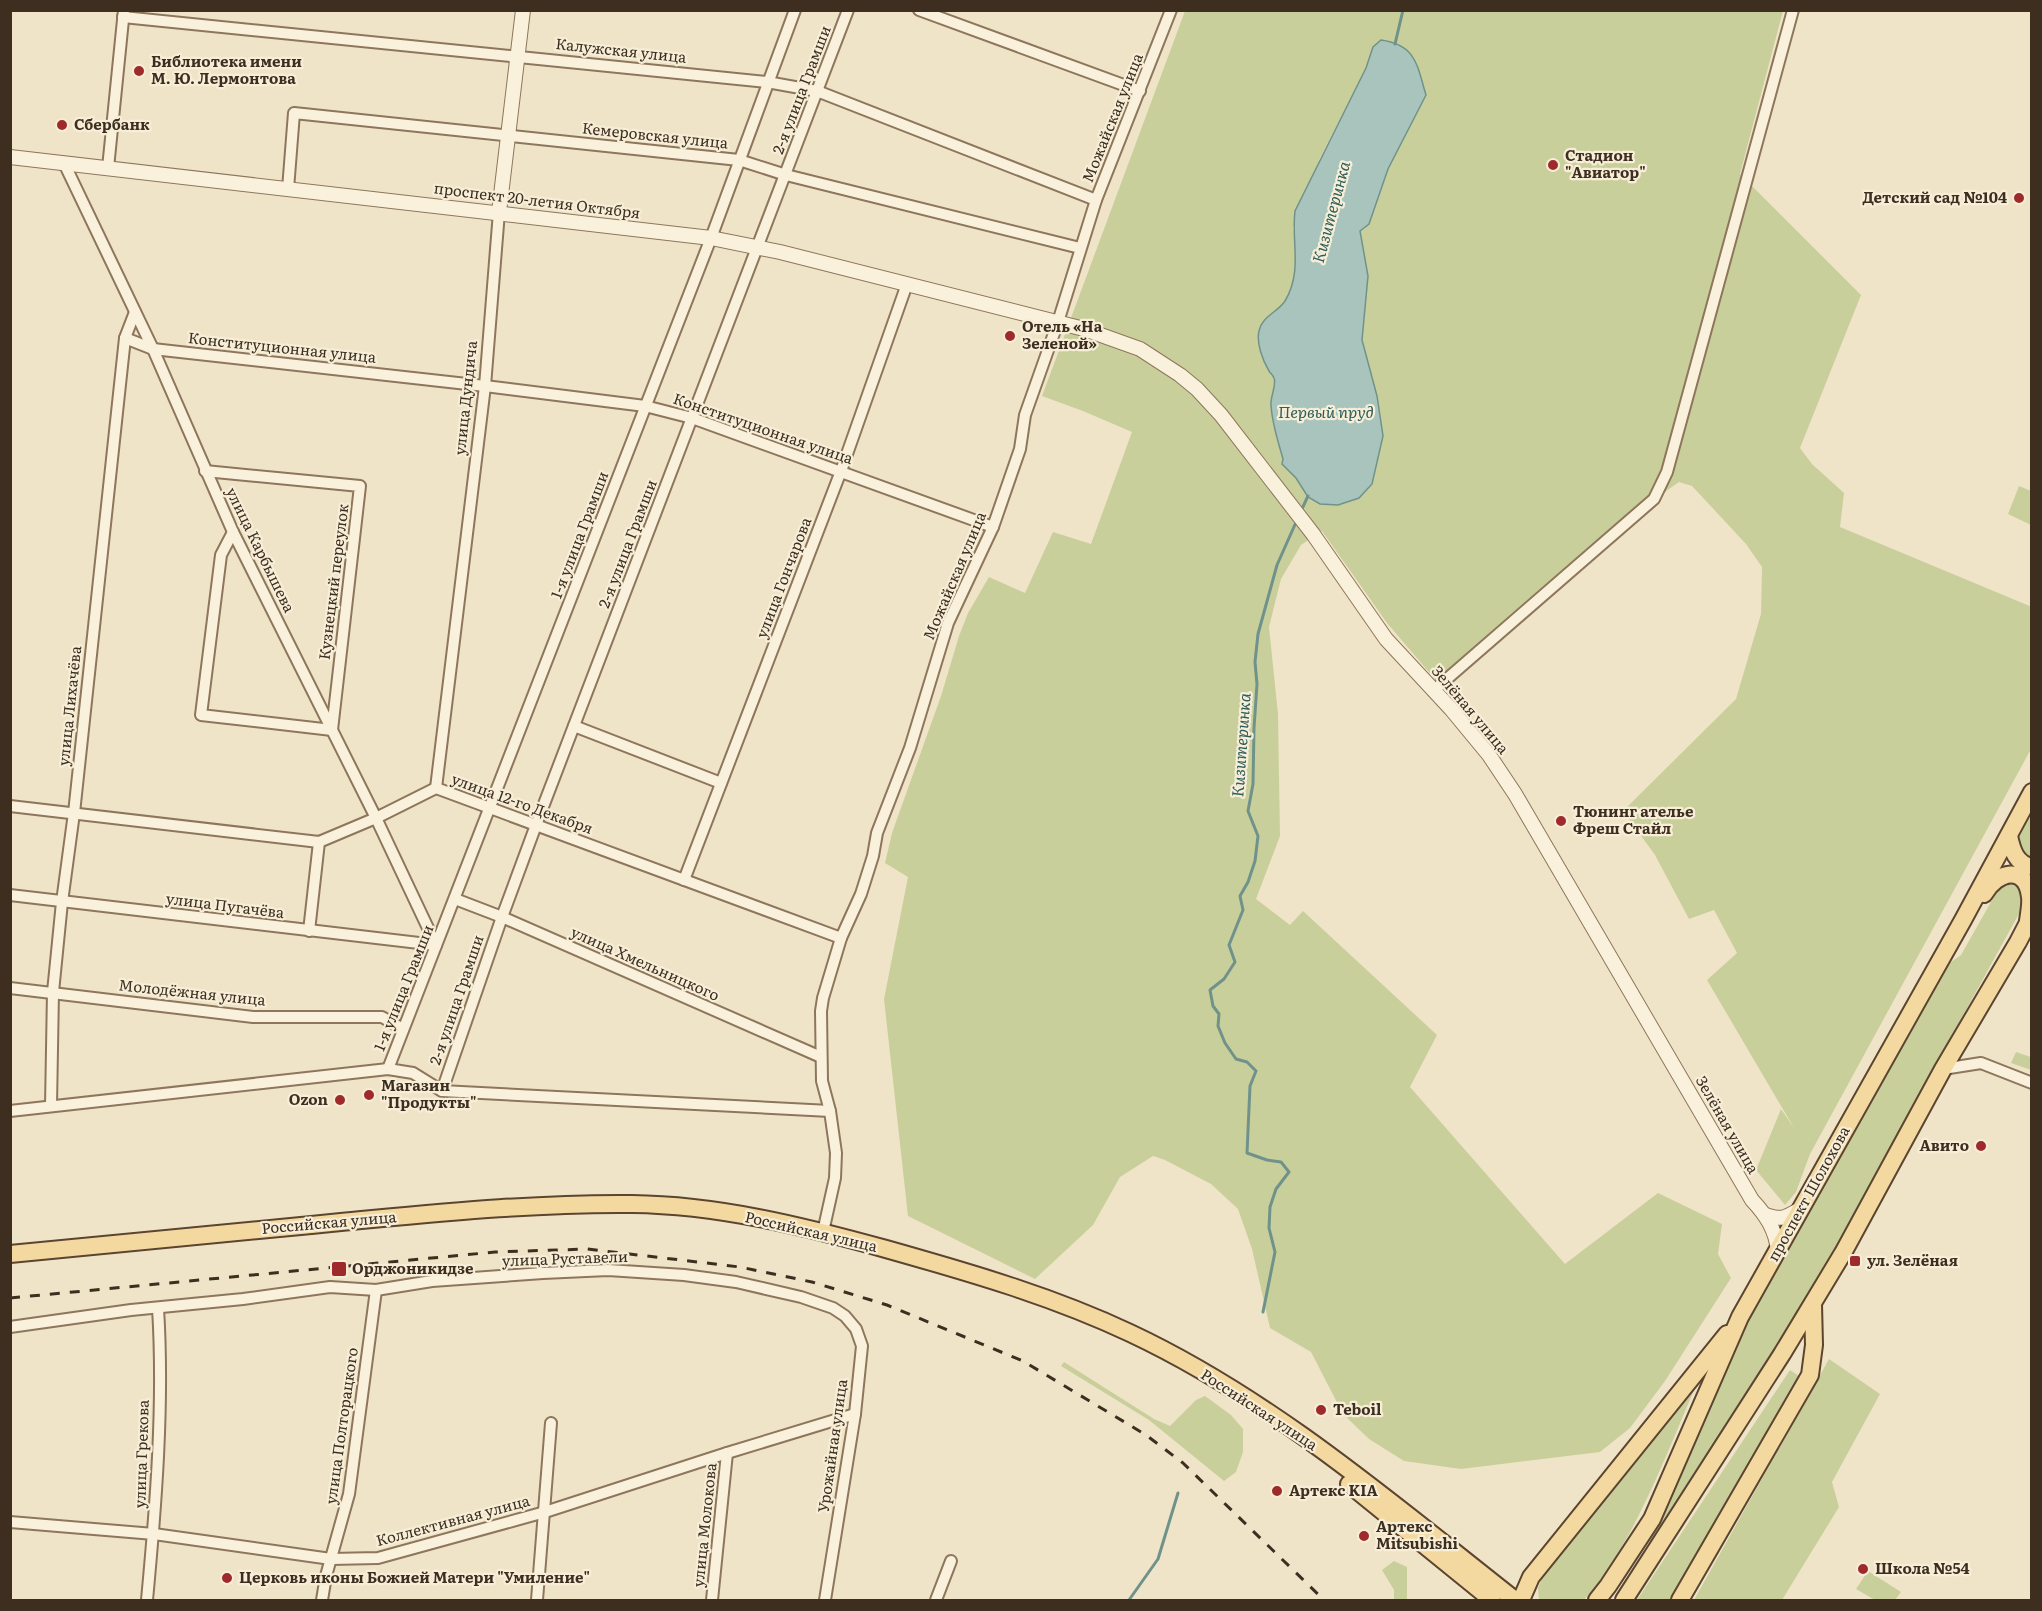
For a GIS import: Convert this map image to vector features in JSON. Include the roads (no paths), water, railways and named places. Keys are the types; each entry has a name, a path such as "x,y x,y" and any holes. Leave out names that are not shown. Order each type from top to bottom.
{"main road":[{"name":"проспект Шолохова","path":"1600,1596 1652,1519 1740,1317 1963,920 2031,792"},
{"path":"2009,836 2012,850 2018,859 2025,866 2031,867"},
{"path":"1624,1600 1813,1303 1853,1235 1943,1069 2018,942 2030,918 2030,897 2026,883 2018,876 2004,874 1991,883 1972,914 1963,920"},
{"name":"Российская улица","path":"10,1254 521,1205 635,1204 696,1209 757,1218 823,1232 1029,1291 1141,1339 1186,1362 1266,1412 1335,1460 1515,1600"},
{"name":"Российская улица","path":"10,1263 522,1214 634,1213 685,1217 756,1227 821,1241 1026,1299 1128,1342 1173,1366 1232,1400 1329,1467 1492,1600"},
{"path":"1680,1600 1810,1375 1814,1345 1813,1303"},
{"path":"1521,1600 1531,1577 1740,1317"},
{"path":"1488,1579 1502,1583 1531,1577"},
{"path":"1531,1577 1529,1594 1532,1600"}],"street":[{"name":"улица Дундича","path":"436,788 485,386 499,212 523,10"},
{"name":"1-я улица Грамши","path":"388,1069 711,238 795,10"},
{"name":"2-я улица Грамши","path":"442,1091 536,825 848,10"},
{"path":"919,10 1140,91"},
{"name":"Можайская улица","path":"823,1232 835,1178 836,1161 834,1133 822,1081 820,1011 841,938 861,894 878,833 910,748 948,623 993,527 1020,449 1025,415 1096,200 1171,10"},
{"path":"1433,691 1654,499 1667,472 1793,10"},
{"name":"Калужская улица","path":"123,14 767,81 817,91 1096,200"},
{"path":"108,168 123,14"},
{"name":"Кемеровская улица","path":"288,189 294,113 739,160 786,175 1080,248"},
{"name":"проспект 20-летия Октября","path":"10,157 711,238 758,247 1055,321"},
{"name":"улица Карбышева","path":"64,163 153,350 233,532 376,818 436,945"},
{"name":"улица Гончарова","path":"684,880 841,471 907,284"},
{"name":"улица Лихачёва","path":"51,1106 53,992 62,902 74,813 124,338 135,312"},
{"name":"Зелёная улица","path":"1055,321 1101,334 1140,349 1197,389 1221,415 1313,534 1386,639 1451,709 1489,755 1515,794 1752,1200 1766,1215 1777,1237 1778,1251"},
{"name":"Конституционная улица","path":"124,338 153,350 645,406 692,418 993,527"},
{"name":"Кузнецкий переулок","path":"205,471 360,486 332,730"},
{"path":"233,532 221,555 201,715 332,730"},
{"path":"574,726 721,783"},
{"name":"улица 12-го Декабря","path":"10,807 319,842 376,818 436,788 841,938"},
{"path":"309,931 319,842"},
{"name":"улица Пугачёва","path":"10,895 436,945"},
{"name":"улица Хмельницкого","path":"455,899 502,917 821,1058"},
{"name":"Молодёжная улица","path":"10,988 253,1017 382,1017 403,1029"},
{"path":"1943,1069 1981,1063 2031,1083"},
{"path":"10,1110 388,1069 413,1073 442,1091 830,1111"},
{"path":"1766,1215 1783,1219 1802,1208"},
{"name":"улица Руставели","path":"10,1327 330,1287 376,1290 432,1281 608,1270 684,1275 736,1282 801,1297 833,1308"},
{"name":"улица Полторацкого","path":"322,1600 350,1494 376,1290"},
{"name":"улица Грекова","path":"147,1600 153,1534 161,1355 158,1308"},
{"name":"Урожайная улица","path":"825,1600 855,1414 862,1346 856,1329 845,1316 833,1308"},
{"name":"Коллективная улица","path":"10,1522 153,1534 331,1559 378,1558 545,1512 727,1452 855,1414"},
{"path":"537,1600 551,1423"},
{"name":"улица Молокова","path":"712,1600 727,1452"},
{"path":"936,1600 951,1561"}],"water":[{"name":"Первый пруд","path":"1381,40 1402,47 1414,58 1426,95 1388,169 1369,224 1360,231 1368,276 1362,340 1377,396 1383,436 1372,484 1359,498 1338,505 1320,504 1308,497 1296,478 1282,464 1283,459 1271,402 1275,381 1262,357 1258,336 1266,318 1285,301 1294,278 1295,211 1366,68 1373,47"}],"waterway":[{"name":"Кизитеринка","path":"1395,44 1403,10"},
{"path":"1301,511 1308,496"},
{"name":"Кизитеринка","path":"1263,1312 1275,1252 1269,1228 1270,1207 1276,1189 1289,1172 1281,1162 1247,1153 1250,1086 1256,1071 1247,1062 1236,1059 1225,1043 1218,1026 1219,1014 1213,1006 1210,990 1224,979 1235,962 1229,945 1243,910 1240,896 1248,882 1255,861 1258,836 1248,811 1253,784 1257,684 1255,662 1258,634 1277,565 1297,520"},
{"name":"Кизитеринка","path":"1129,1600 1158,1559 1178,1493"}],"railway":[{"path":"10,1298 495,1252 587,1249 740,1267 812,1282 887,1305 1023,1361 1146,1435 1183,1463 1324,1600"}],"place":[{"name":"Библиотека имени М. Ю. Лермонтова","path":"139,71"},
{"name":"Сбербанк","path":"62,125"},
{"name":"Стадион \"Авиатор\"","path":"1553,165"},
{"name":"Детский сад №104","path":"2019,198"},
{"name":"Отель «На Зеленой»","path":"1010,336"},
{"name":"Тюнинг ателье Фреш Стайл","path":"1561,821"},
{"name":"Магазин \"Продукты\"","path":"369,1095"},
{"name":"Ozon","path":"340,1100"},
{"name":"Авито","path":"1981,1146"},
{"name":"ул. Зелёная","path":"1855,1261"},
{"name":"Орджоникидзе","path":"339,1269"},
{"name":"Teboil","path":"1321,1410"},
{"name":"Артекс KIA","path":"1277,1491"},
{"name":"Артекс Mitsubishi","path":"1364,1536"},
{"name":"Школа №54","path":"1863,1569"},
{"name":"Церковь иконы Божией Матери \"Умиление\"","path":"227,1578"}]}
